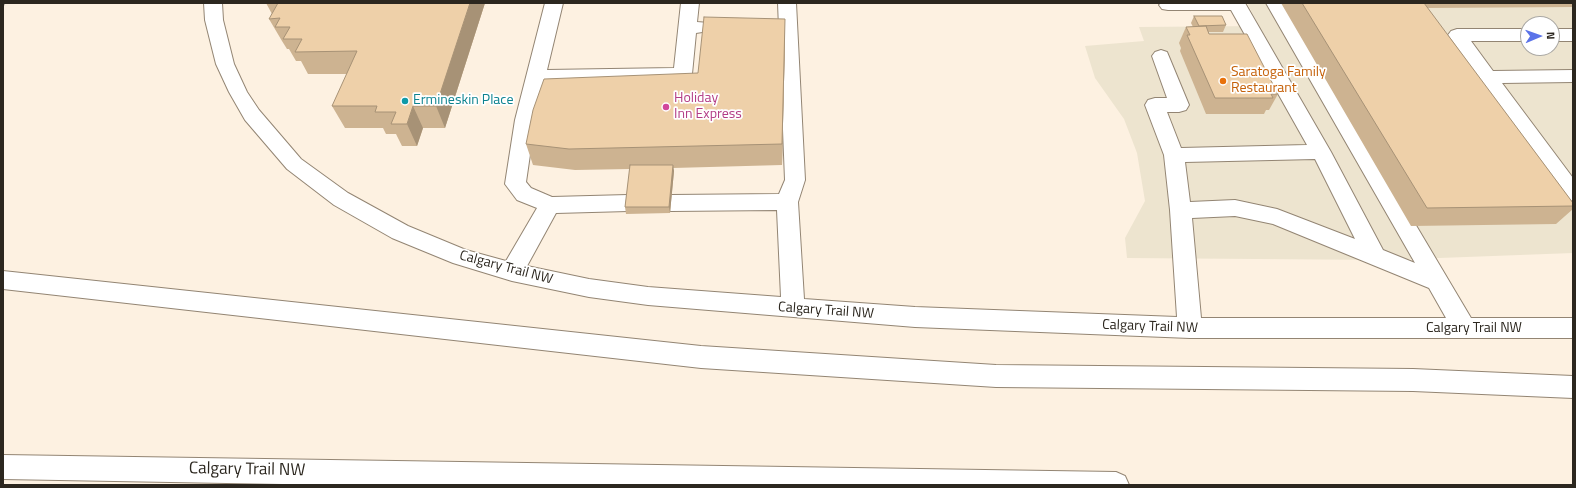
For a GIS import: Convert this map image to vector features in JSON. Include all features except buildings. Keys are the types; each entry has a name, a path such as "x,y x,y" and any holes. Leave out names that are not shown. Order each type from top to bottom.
{"main road":[{"name":"Calgary Trail NW","path":"213,3 214,20 225,64 238,92 252,116 294,164 341,199 400,232 461,256 512,272 589,288 648,296 915,317 1190,328 1573,328"},
{"path":"554,3 525,120 515,184 524,194 550,205 628,204"},
{"path":"536,76 683,74 690,3"},
{"path":"787,3 780,26 795,180 787,202 793,308"},
{"path":"1275,3 1465,329"},
{"path":"1168,5 1236,4 1321,152 1375,257"},
{"path":"688,28 719,27"},
{"path":"1520,35 1457,35 1573,193"},
{"path":"1560,35 1573,35"},
{"path":"1161,56 1178,105 1155,105 1174,154 1181,210 1190,328"},
{"path":"1488,77 1573,76"},
{"path":"1174,154 1321,152"},
{"path":"671,203 787,202"},
{"path":"512,272 550,205"},
{"path":"1181,210 1235,208 1277,217 1438,282"},
{"path":"3,280 717,358 996,376 1413,380 1573,387"},
{"name":"Calgary Trail NW","path":"3,467 1116,485"}],"shaded area":[{"path":"1247,3 1573,3 1573,253 1386,260 1127,258 1125,238 1145,201 1137,153 1124,119 1095,78 1085,46 1144,41 1139,27 1259,26"}],"place":[{"name":"Saratoga Family Restaurant","path":"1223,81"},
{"name":"Ermineskin Place","path":"405,101"},
{"name":"Holiday Inn Express","path":"666,107"}]}
